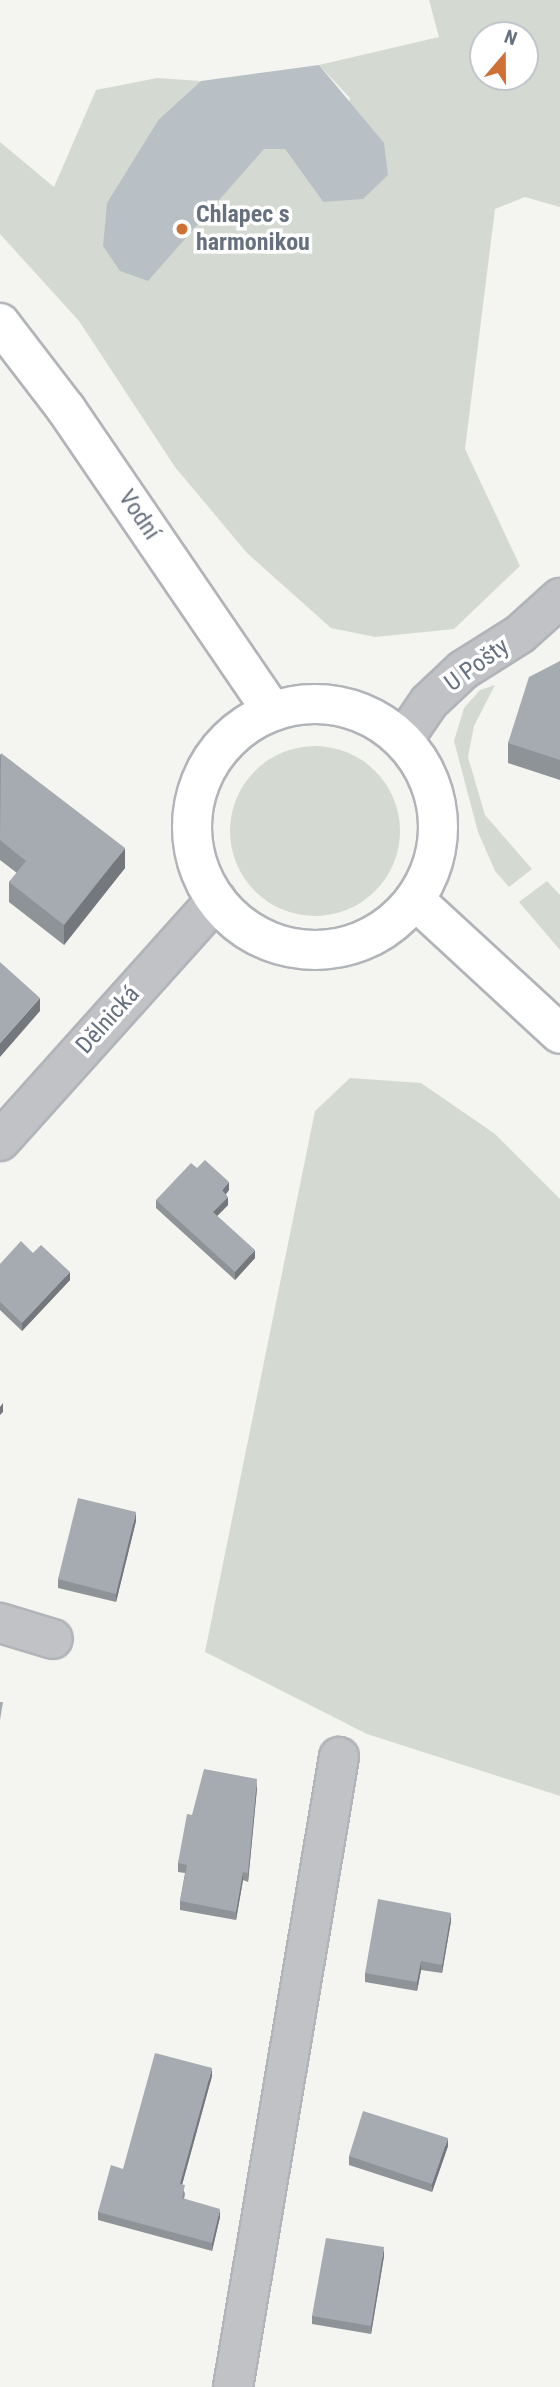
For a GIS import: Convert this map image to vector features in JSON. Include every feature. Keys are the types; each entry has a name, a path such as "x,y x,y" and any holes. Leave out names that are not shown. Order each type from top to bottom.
{"main road":[{"name":"Vodní","path":"0,323 66,408 272,711"},
{"path":"306,703 342,706 375,719 403,740 424,768 432,789 439,835 432,869 415,900 388,927 365,939 316,950 278,944 243,927 216,900 194,848 197,791 225,742 272,711 306,703"},
{"path":"415,900 560,1034"}],"street":[{"name":"U Pošty","path":"403,740 429,702 463,670 520,634 560,598"},
{"name":"Dělnická","path":"0,1141 216,900"},
{"path":"0,1623 53,1639"},
{"path":"233,2387 339,1757"}],"shaded area":[{"path":"429,0 560,0 560,207 525,197 495,209 465,449 520,566 454,629 375,637 331,628 247,553 175,467 79,321 0,234 0,142 54,187 96,90 157,78 201,81 159,119 264,149 285,149 323,202 350,98 319,65 439,37"},
{"path":"319,65 384,143 388,175 363,199 323,202 285,149 264,149 148,281 120,271 103,246 107,203 159,119 201,81"},
{"path":"495,685 474,726 468,757 485,815 532,869 509,887 495,871 478,832 454,741 464,708 480,690"},
{"path":"315,746 348,752 375,771 394,798 400,831 394,864 375,891 348,910 315,916 282,910 255,891 236,864 230,831 236,798 255,771 282,752"},
{"path":"547,881 560,895 560,950 519,902"},
{"path":"350,1078 421,1083 495,1134 560,1199 560,1796 367,1734 205,1652 315,1111"}],"building":[{"path":"560,661 560,760 508,743 529,677"},
{"path":"1,753 125,848 64,925 9,882 26,861 0,840"},
{"path":"0,962 40,998 0,1043"},
{"path":"205,1160 229,1182 222,1190 228,1197 213,1212 255,1250 235,1272 156,1200 191,1163 197,1168"},
{"path":"21,1241 33,1253 41,1245 70,1272 22,1323 0,1302 0,1264"},
{"path":"78,1498 136,1512 116,1594 58,1579"},
{"path":"204,1769 257,1779 248,1873 243,1872 236,1912 180,1901 187,1865 178,1863 187,1814 192,1815"},
{"path":"378,1899 451,1913 442,1965 421,1961 417,1982 365,1973"},
{"path":"155,2053 212,2068 180,2184 185,2185 182,2198 220,2209 212,2243 98,2212 111,2165 123,2169"},
{"path":"363,2111 448,2138 432,2184 349,2156"},
{"path":"326,2238 384,2247 371,2326 312,2316"}],"place":[{"name":"Chlapec s harmonikou","path":"182,229"}]}
